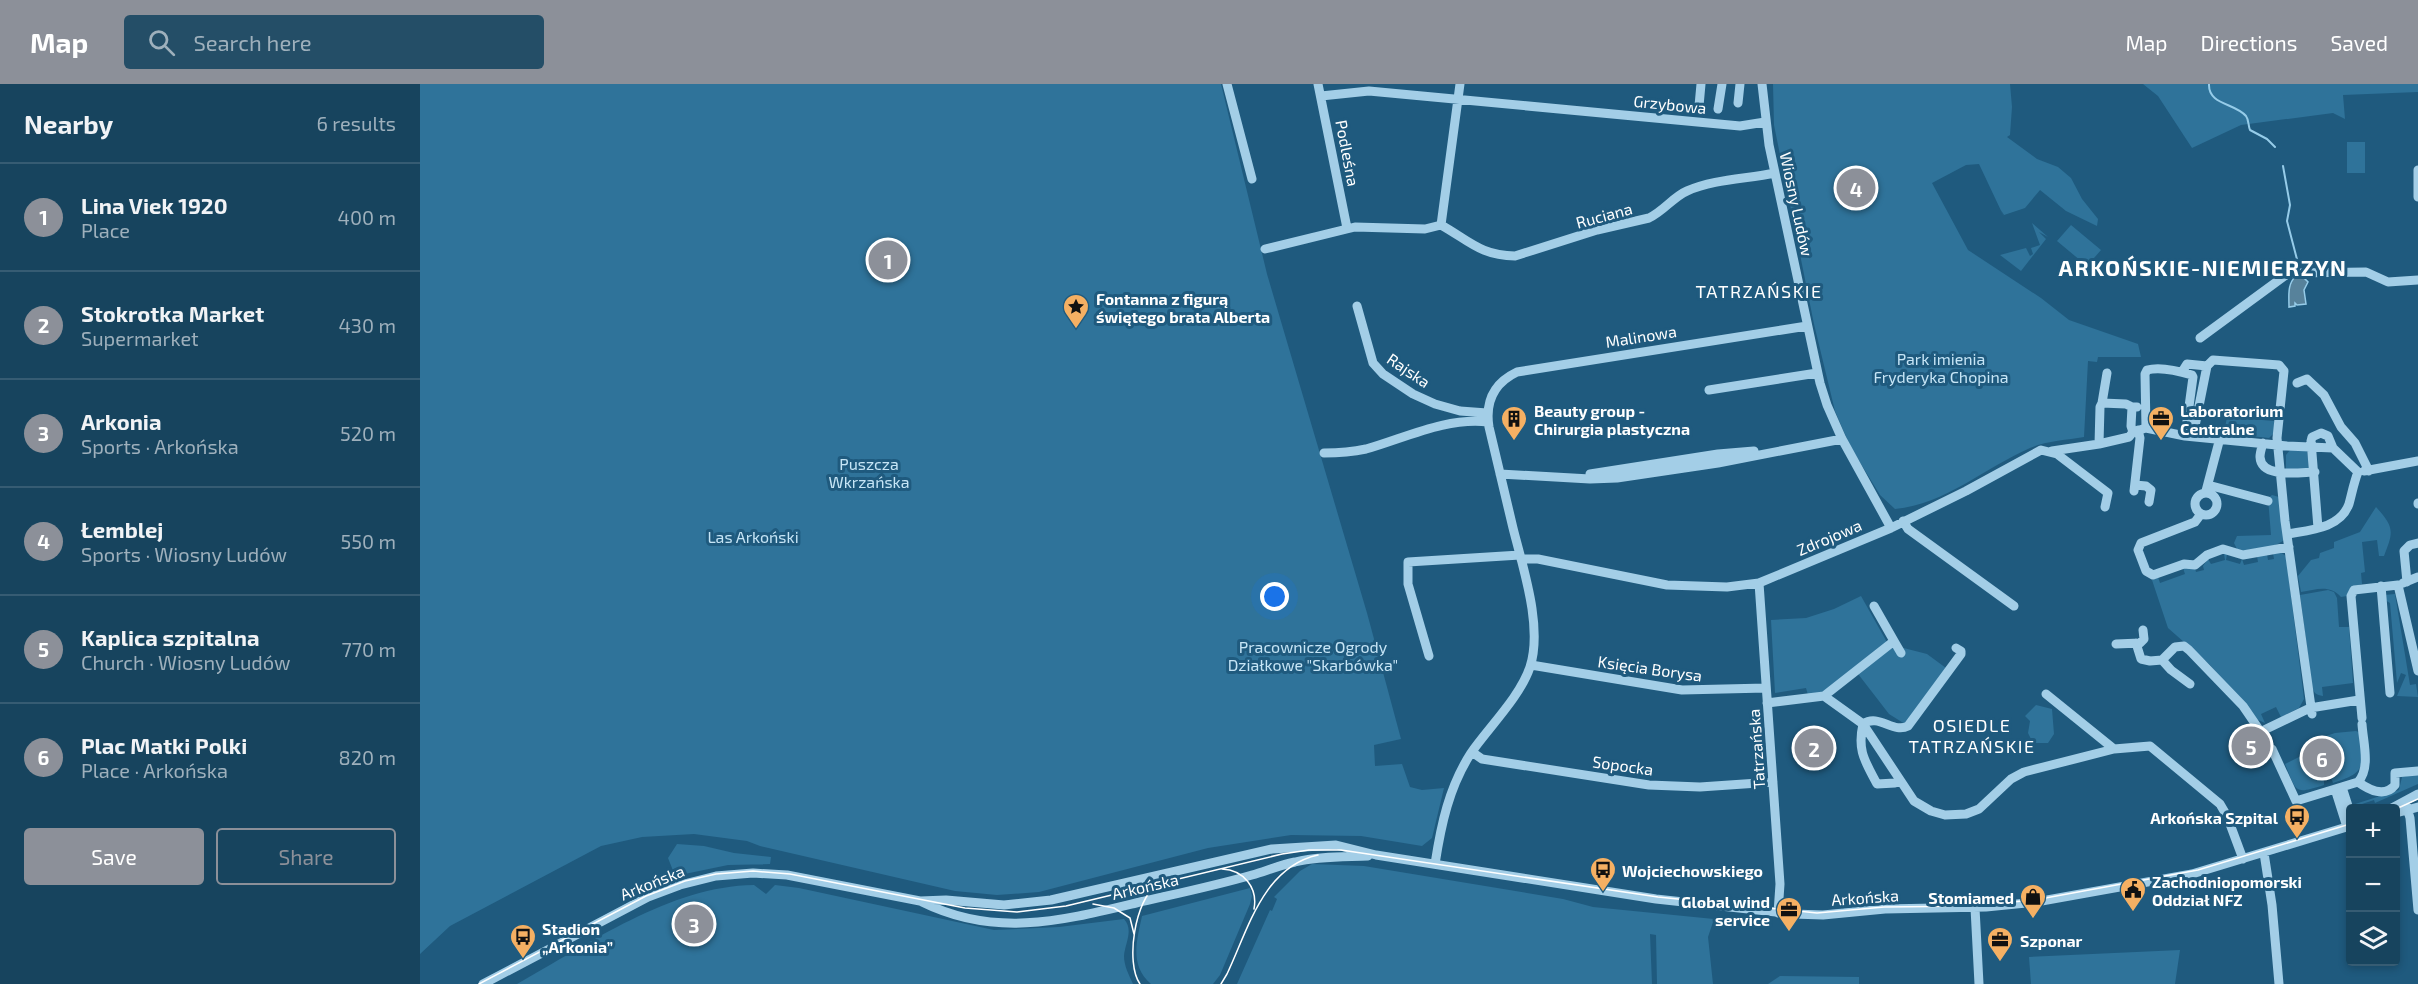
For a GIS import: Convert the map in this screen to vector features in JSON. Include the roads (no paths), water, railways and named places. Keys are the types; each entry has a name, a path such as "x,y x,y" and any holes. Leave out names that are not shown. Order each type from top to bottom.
{"street":[{"path":"1227,84 1252,179"},
{"name":"Podleśna","path":"1318,84 1347,228"},
{"path":"1265,249 1347,228 1363,226 1425,229 1440,225 1460,84"},
{"path":"1699,106 1701,84"},
{"path":"1718,109 1722,84"},
{"path":"1738,103 1740,84"},
{"name":"Wiosny Ludów","path":"1762,84 1765,122 1817,373 1827,405 1842,439 1891,528"},
{"name":"Grzybowa","path":"1321,96 1369,91 1740,126 1765,122"},
{"path":"2418,170 2418,197"},
{"name":"Ruciana","path":"1440,225 1479,249 1502,256 1515,256 1597,230 1649,218 1685,192 1704,185 1775,173"},
{"path":"2200,338 2286,275 2366,272 2388,282 2418,280"},
{"name":"Rajska","path":"1357,306 1373,363 1383,374 1413,394 1435,404 1488,418"},
{"name":"Malinowa","path":"1488,418 1491,397 1500,383 1517,372 1807,326"},
{"path":"2189,436 2207,366 2213,360 2279,365 2282,368 2282,397 2278,424 2281,473 2311,711"},
{"path":"2182,372 2187,364 2207,366"},
{"path":"2149,502 2156,491 2146,486 2134,488 2139,430 2145,408 2147,370 2158,369 2192,375 2189,436"},
{"path":"1709,390 1817,373"},
{"path":"2099,444 2100,407 2103,403 2107,373"},
{"path":"2297,383 2307,379 2325,395 2341,427 2355,443 2369,471"},
{"path":"2103,403 2145,408"},
{"path":"2132,406 2131,426 2139,430 2279,445 2333,448 2358,472 2418,460"},
{"path":"1324,453 1366,449 1408,433 1488,418 1520,557 1533,628 1531,665 1523,682 1472,752 1457,777 1445,811 1435,864"},
{"name":"Zdrojowa","path":"1428,656 1408,584 1408,562 1538,558 1667,585 1727,587 1759,583 1891,528 2037,452 2099,444 2129,437 2139,430"},
{"path":"2200,514 2196,508 2196,502 2207,489 2220,438"},
{"path":"1500,474 1576,477 1718,454 1758,450 1775,452 1842,439"},
{"path":"2263,443 2261,460 2269,469 2281,473 2315,472"},
{"path":"2311,446 2318,528"},
{"path":"2052,451 2108,493 2106,507"},
{"path":"2287,534 2332,523 2348,505 2358,472"},
{"path":"2207,489 2268,501"},
{"path":"2200,514 2211,514 2217,506 2214,496 2207,489"},
{"path":"2200,514 2195,522 2141,543 2139,550 2144,567 2149,574 2153,575 2184,564 2195,565 2207,555 2223,549 2243,555 2289,546"},
{"path":"1902,521 1908,529 2014,606"},
{"path":"2418,543 2410,545 2404,551 2403,583 2418,671"},
{"path":"2136,643 2141,659 2150,661 2162,660 2175,647 2184,646 2220,680 2262,731 2296,801 2358,782 2361,779 2365,764 2351,596 2354,590 2403,583 2418,577"},
{"name":"Tatrzańska","path":"1759,583 1780,884 1778,913"},
{"path":"2381,586 2390,693"},
{"path":"1874,606 1901,653"},
{"path":"2115,644 2136,643 2144,639 2144,630"},
{"path":"1767,703 1824,696 1894,641"},
{"path":"1899,781 1877,784 1861,754 1863,724 1875,719 1900,729 1908,726 1961,654 1961,651 1956,648"},
{"path":"2162,660 2190,684"},
{"name":"Księcia Borysa","path":"1531,665 1682,690 1766,688"},
{"path":"2046,694 2114,749"},
{"path":"1824,696 1863,724 1914,801 1923,808 1945,815 1966,814 1979,809 2011,779 2024,772 2114,749 2151,746 2214,798 2227,816 2243,860"},
{"path":"2262,731 2311,711 2359,700"},
{"name":"Sopocka","path":"1472,752 1482,759 1649,785 1700,787 1773,782"},
{"path":"2358,782 2375,792 2390,790 2395,785 2395,773 2418,771"},
{"path":"2338,788 2346,804"},
{"path":"2338,788 2346,816"},
{"path":"2418,794 2411,806 2418,910"},
{"name":"Arkońska","path":"483,984 641,900 680,885 712,877 753,873 790,876 920,901 946,900 993,905 1038,902 1241,854 1284,847 1336,845 1376,855 1660,900 1813,915 1885,909 1975,908 2029,903 2152,882 2243,860 2346,827"},
{"path":"2264,853 2272,905 2279,984"},
{"name":"Arkońska","path":"920,901 944,912 981,920 1008,923 1045,922 1073,918 1219,883 1302,860 1376,855"},
{"path":"1975,908 1979,984"}],"waterway":[{"path":"2209,84 2210,91 2217,100 2241,112 2247,118 2250,130 2267,139 2275,147"},
{"path":"2283,166 2290,205 2287,221 2299,267"}],"tram line":[{"path":"2400,807 2418,799"},
{"path":"479,984 646,896 685,881 716,874 753,871 790,874 965,908 1017,912 1066,906 1282,854 1309,850 1341,850 1658,897 1817,913 1884,907 1976,906 2040,899 2198,870 2346,825"},
{"path":"1221,984 1251,920 1271,886 1284,872 1299,862 1318,855"},
{"path":"1222,869 1237,873 1248,882 1254,894 1254,909"},
{"path":"1140,984 1133,962 1135,932 1143,903 1149,892 1157,885"},
{"path":"1093,904 1114,908 1130,918 1134,934"}],"place":[{"name":"Łemblej","path":"1856,188"},
{"name":"Lina Viek 1920","path":"888,260"},
{"name":"Fontanna z figurą świętego brata Alberta","path":"1076,330"},
{"name":"Beauty group - Chirurgia plastyczna","path":"1514,442"},
{"name":"Laboratorium Centralne","path":"2161,442"},
{"name":"Kaplica szpitalna","path":"2251,746"},
{"name":"Stokrotka Market","path":"1814,748"},
{"name":"Plac Matki Polki","path":"2322,758"},
{"name":"Arkońska Szpital","path":"2297,840"},
{"name":"Wojciechowskiego","path":"1603,893"},
{"name":"Zachodniopomorski Oddział NFZ","path":"2133,913"},
{"name":"Stomiamed","path":"2033,920"},
{"name":"Arkonia","path":"694,924"},
{"name":"Global wind service","path":"1789,933"},
{"name":"Stadion „Arkonia”","path":"523,960"},
{"name":"Szponar","path":"2000,963"}],"district":[{"name":"ARKOŃSKIE-NIEMIERZYN","path":"2203,267"},
{"name":"TATRZAŃSKIE","path":"1759,291"},
{"name":"OSIEDLE TATRZAŃSKIE","path":"1972,735"}],"park label":[{"name":"Park imienia Fryderyka Chopina","path":"1941,367"},
{"name":"Puszcza Wkrzańska","path":"869,472"},
{"name":"Las Arkoński","path":"753,536"},
{"name":"Pracownicze Ogrody Działkowe \"Skarbówka\"","path":"1313,655"}]}
